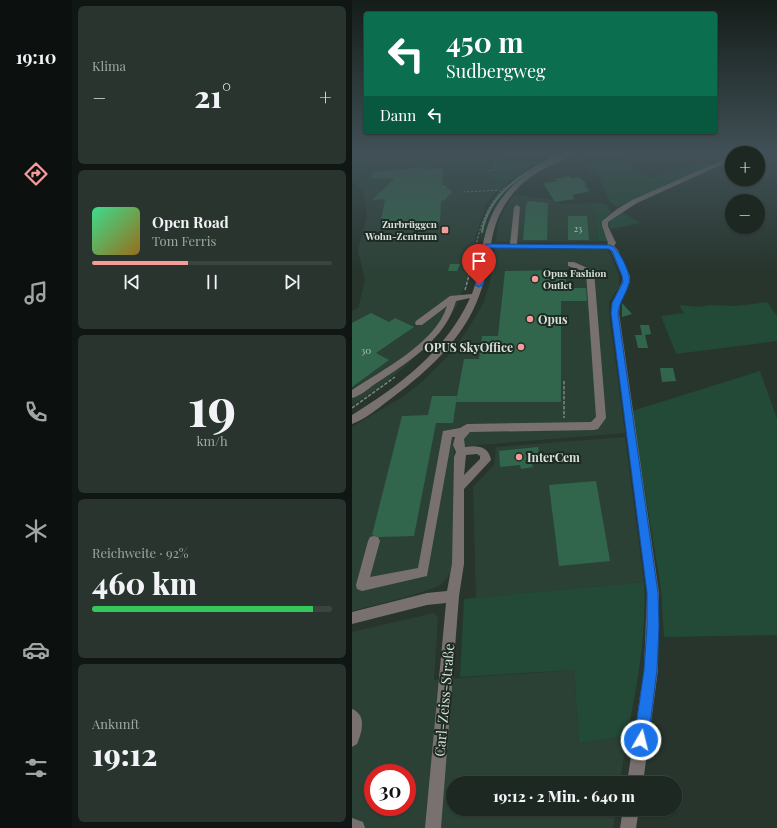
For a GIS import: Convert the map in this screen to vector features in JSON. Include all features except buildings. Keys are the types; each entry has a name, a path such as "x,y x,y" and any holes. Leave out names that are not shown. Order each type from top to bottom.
{"street":[{"path":"352,420 388,396 414,376 441,350 459,328 475,296 483,274 487,246 497,209 508,193"},
{"path":"610,247 612,243 605,226 605,221 611,216 656,193"},
{"path":"513,246 517,207"},
{"path":"487,246 610,247 614,250 626,276 626,282 616,303 615,313 652,593 653,626 651,670 636,776"},
{"path":"374,541 362,585 423,572 447,434 462,432 472,426 594,426 601,418 590,271 571,264"},
{"path":"419,322 453,298 463,295 475,296"},
{"path":"352,395 418,350 431,337 452,306 453,298"},
{"name":"Carl-Zeiss-Straße","path":"433,828 453,596 458,564 459,457 462,452 458,448 458,439 462,432"},
{"path":"459,487 486,460 485,454 480,450 462,452"},
{"path":"352,618 427,599 453,596"},
{"path":"352,716 355,720 352,739"},
{"path":"628,828 630,816"},
{"path":"352,826 357,828"}],"path":[{"path":"463,295 471,274 476,239 484,214 498,193"},
{"path":"352,408 397,376"},
{"path":"564,381 564,426"}],"shaded area":[{"path":"364,193 495,193 486,204 476,235 468,277 457,305 444,325 428,345 402,369 377,389 352,405 352,311 358,308 365,280 358,251 367,215"},
{"path":"514,195 549,199 560,204 594,203 598,241 496,242 498,223 504,210"},
{"path":"495,249 602,249 607,250 610,253 619,275 619,287 609,302 609,313 625,433 454,447 452,568 448,577 439,586 410,596 352,611 352,427 404,396 424,380 450,354 468,329 483,304 490,282"},
{"path":"625,437 644,582 476,598 473,487 494,465 496,447"},
{"path":"434,613 438,618 434,680 574,670 579,743 627,736 621,776 446,776 446,816 615,816 613,828 352,828 352,632"}],"green space":[{"path":"606,193 648,193 617,207 613,205"},
{"path":"594,203 606,204 611,213 602,220 601,226 608,241 598,241"},
{"path":"622,212 640,223 611,229 608,223 609,221"},
{"path":"767,302 777,316 777,341 676,354 661,316 684,313 679,305 700,307 708,305 736,306"},
{"path":"760,371 777,419 777,635 664,637 661,590 632,411"},
{"path":"644,582 645,601 643,640 638,679 627,736 579,743 574,670 460,677 464,599"}],"waterway":[{"path":"482,232 486,218 492,206 502,193"}],"place":[{"name":"Zurbrüggen Wohn-Zentrum","path":"445,230"},
{"name":"Opus Fashion Outlet","path":"535,279"},
{"name":"Opus","path":"530,319"},
{"name":"OPUS SkyOffice","path":"521,347"},
{"name":"InterCem","path":"519,457"}],"route":[{"path":"479,285 483,274 487,246 610,247 614,250 626,276 626,282 616,303 615,313 652,593 653,626 651,670 641,740"}]}
